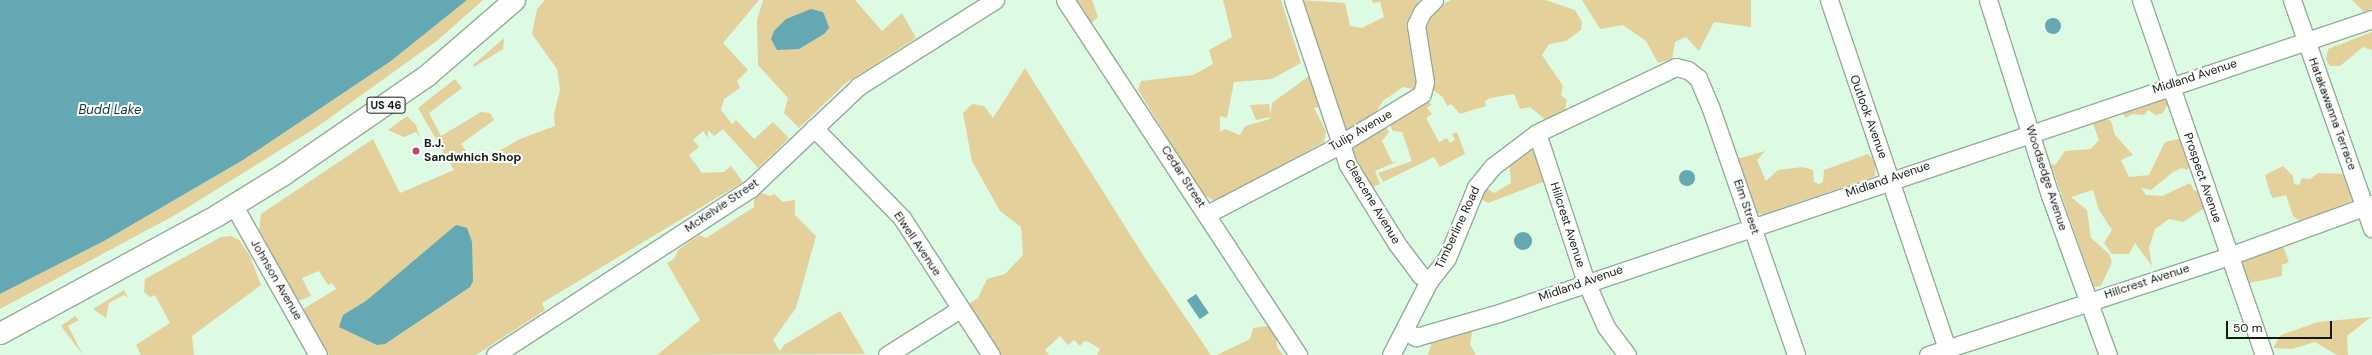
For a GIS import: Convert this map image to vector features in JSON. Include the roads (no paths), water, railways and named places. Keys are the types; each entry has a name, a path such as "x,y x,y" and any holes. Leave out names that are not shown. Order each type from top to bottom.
{"main road":[{"name":"US 46","path":"0,333 234,206 406,91 471,40 514,0"}],"street":[{"name":"McKelvie Street","path":"495,355 750,189 859,86 996,0"},
{"name":"Cedar Street","path":"1065,0 1207,214 1298,355"},
{"name":"Cleacene Avenue","path":"1293,0 1339,144 1348,165 1397,244 1420,275 1429,281"},
{"name":"Tulip Avenue","path":"1207,214 1339,144 1424,92 1416,25 1434,0"},
{"name":"Outlook Avenue","path":"1829,0 1947,348"},
{"name":"Woodsedge Avenue","path":"1988,0 2088,301 2108,355"},
{"name":"Prospect Avenue","path":"2141,0 2264,355"},
{"name":"Hatakawanna Terrace","path":"2292,0 2306,41 2369,205 2372,228"},
{"name":"Midland Avenue","path":"1405,331 1416,337 1442,330 1754,228 1890,179 2372,19"},
{"name":"Timberline Road","path":"1391,355 1405,331 1429,281 1447,258 1480,181 1510,151 1537,133 1666,69 1684,68"},
{"name":"Elm Street","path":"1684,68 1702,86 1754,228 1796,355"},
{"name":"Elwell Avenue","path":"814,128 902,218 990,355"},
{"name":"Hillcrest Avenue","path":"1537,133 1586,282 1606,327 1627,355"},
{"name":"Hillcrest Avenue","path":"1928,355 2088,301 2229,256 2369,205"},
{"name":"Johnson Avenue","path":"234,206 318,355"},
{"path":"887,355 960,309"}],"water":[{"name":"Budd Lake","path":"0,0 467,0 391,61 243,160 104,241 0,294"},
{"path":"811,9 823,12 829,28 824,34 799,49 777,50 771,39 774,31 786,19"},
{"path":"2053,18 2059,20 2061,26 2059,32 2053,34 2047,32 2045,26 2047,20"},
{"path":"1687,170 1694,175 1695,178 1690,185 1687,186 1680,181 1679,178 1684,171"},
{"path":"456,225 467,228 472,242 473,281 470,287 385,344 377,345 339,327 343,315 366,301"},
{"path":"1519,232 1527,232 1532,237 1530,248 1527,250 1519,250 1514,245 1514,237"},
{"path":"1196,294 1209,313 1200,319 1187,300"}],"place":[{"name":"B.J. Sandwhich Shop","path":"416,151"}]}
